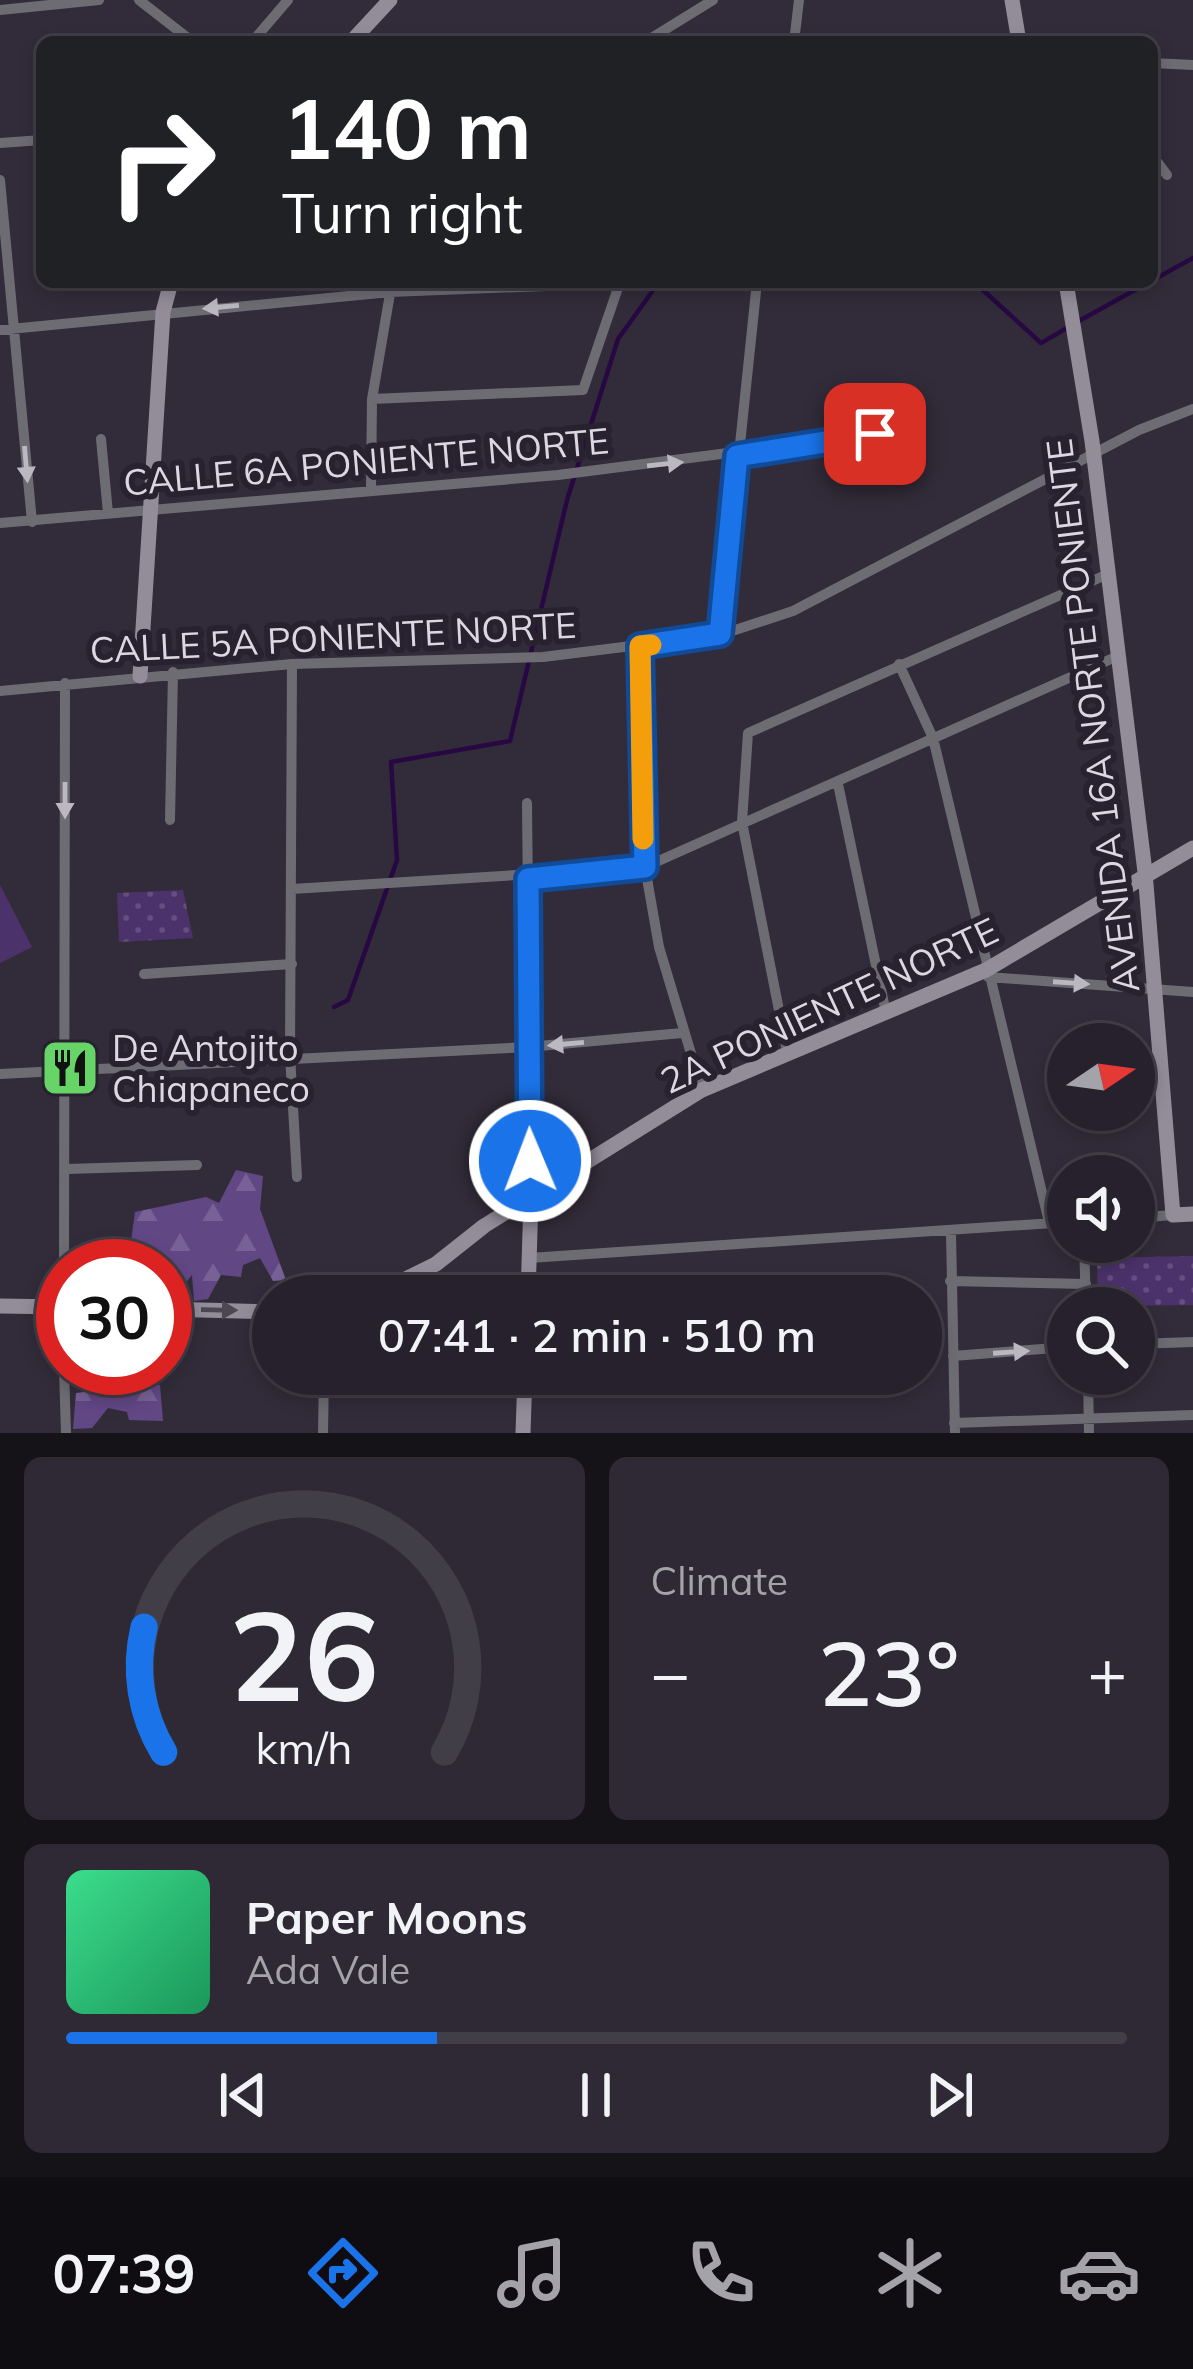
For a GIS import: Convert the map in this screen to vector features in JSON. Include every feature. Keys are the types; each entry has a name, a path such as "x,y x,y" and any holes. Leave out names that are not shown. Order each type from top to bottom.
{"street":[{"path":"0,10 99,0"},
{"path":"139,0 185,36"},
{"path":"257,36 288,0"},
{"path":"357,36 390,0"},
{"path":"655,36 713,0"},
{"path":"795,36 799,0"},
{"path":"1012,0 1018,36"},
{"path":"1158,63 1193,65"},
{"path":"0,143 36,140"},
{"path":"1158,163 1167,175"},
{"path":"0,180 7,329 32,522"},
{"path":"140,676 163,311 169,288"},
{"path":"7,329 382,288"},
{"path":"371,488 372,399 391,288"},
{"path":"372,399 583,390 618,288"},
{"path":"720,634 757,288"},
{"name":"AVENIDA 16A NORTE PONIENTE","path":"1068,288 1094,455 1145,872 1173,1215"},
{"name":"CALLE 5A PONIENTE NORTE","path":"0,692 292,664 543,657 720,634 793,611 1193,409"},
{"name":"CALLE 6A PONIENTE NORTE","path":"0,524 371,488 558,476 737,456 875,434"},
{"path":"100,439 108,513"},
{"path":"787,1051 742,822 748,733 1108,574"},
{"path":"640,646 645,867 682,1034 702,1090"},
{"path":"292,890 528,879 645,867 1120,655"},
{"path":"292,664 290,1055 297,1178"},
{"path":"899,664 933,738 1047,1214"},
{"path":"170,820 173,672"},
{"path":"65,683 65,1239"},
{"path":"838,784 886,1013"},
{"path":"527,803 529,1275"},
{"name":"2A PONIENTE NORTE","path":"414,1275 702,1090 787,1051 987,973 1145,872 1193,848"},
{"path":"144,974 292,964"},
{"path":"987,973 1193,992"},
{"path":"0,1074 290,1055 528,1047 682,1034"},
{"path":"67,1169 197,1165"},
{"path":"1155,1216 1193,1214"},
{"path":"529,1258 952,1233 1047,1222"},
{"path":"952,1233 955,1428 1089,1426 1193,1415"},
{"path":"1085,1263 1086,1287"},
{"path":"950,1281 1086,1284"},
{"path":"0,1306 36,1307"},
{"path":"192,1310 252,1311"},
{"path":"1155,1343 1193,1342"},
{"path":"953,1356 1047,1349"},
{"path":"64,1395 65,1433"},
{"path":"322,1433 323,1395"},
{"path":"523,1433 524,1395"},
{"path":"1088,1395 1089,1426"}],"shaded area":[{"path":"0,885 32,947 0,963"},
{"path":"183,890 193,938 119,942 117,893"},
{"path":"1193,1256 1193,1305 1155,1305 1155,1287 1098,1287 1097,1263 1155,1263 1155,1257"}],"green space":[{"path":"236,1170 263,1176 260,1209 284,1275 270,1275 260,1258 243,1265 241,1277 221,1275 208,1299 194,1301 192,1239 131,1239 135,1212 206,1197 219,1203"},
{"path":"76,1395 161,1395 163,1421 129,1420 127,1412 108,1408 92,1428 73,1429"}],"waterway":[{"path":"1158,277 1193,258"},
{"path":"334,1007 348,1000 397,860 391,762 510,741 567,500 618,339 655,288"},
{"path":"981,288 1041,343 1067,328"},
{"path":"1077,322 1139,288"}],"slow traffic":[{"path":"643,839 640,646 651,645"}],"place":[{"name":"De Antojito Chiapaneco","path":"70,1068"}],"route":[{"path":"530,1161 528,879 645,867 640,646 720,634 737,456 875,434"}]}
